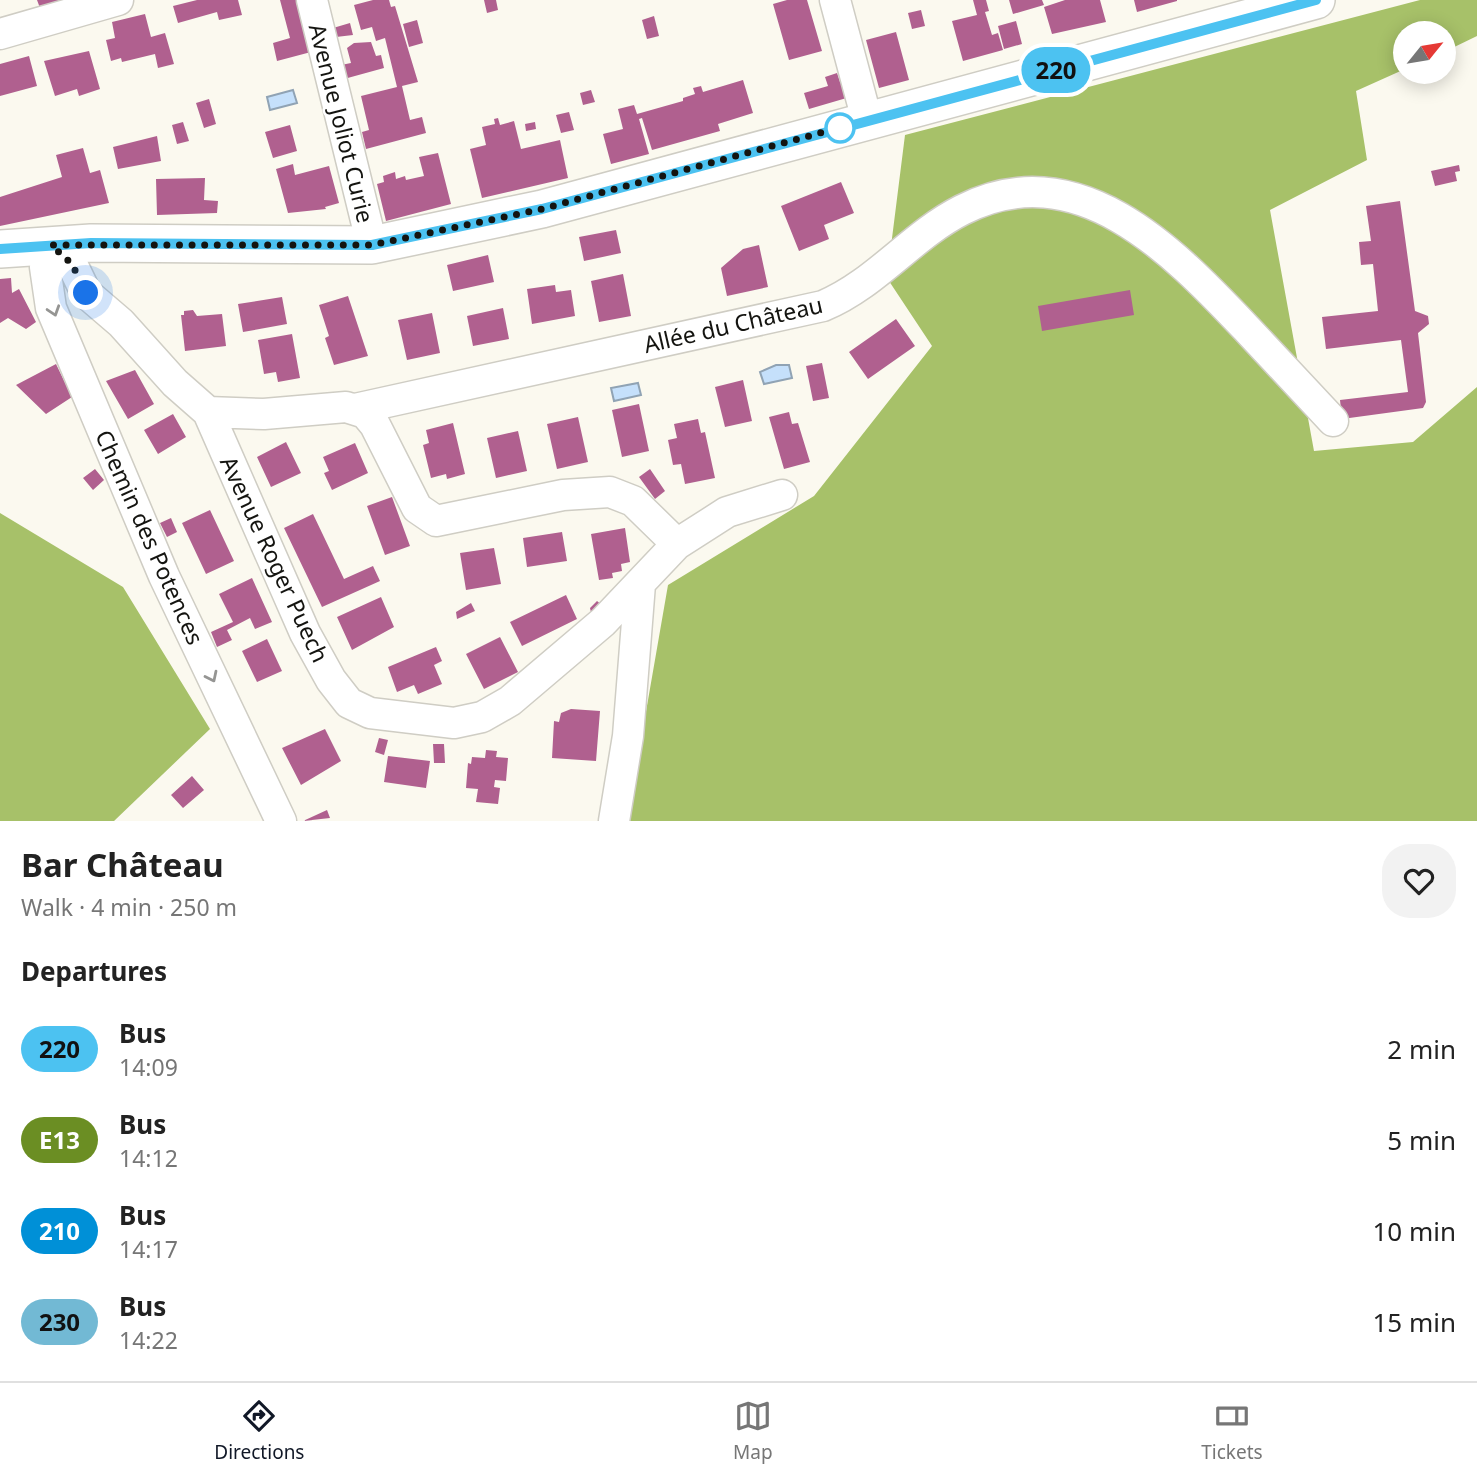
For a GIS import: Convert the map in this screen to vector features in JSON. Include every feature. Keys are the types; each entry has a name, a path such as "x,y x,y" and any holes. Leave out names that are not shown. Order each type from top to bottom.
{"main road":[{"path":"0,249 51,245 372,245 542,209 1316,0"}],"street":[{"path":"0,34 118,0"},
{"name":"Avenue Joliot Curie","path":"312,0 372,245"},
{"path":"835,0 867,120"},
{"name":"Allée du Château","path":"208,412 264,414 355,409 823,306 854,292 925,231 963,209 1000,194 1031,191 1067,196 1097,205 1160,243 1215,296 1333,421"},
{"name":"Avenue Roger Puech","path":"51,245 72,264 86,293 121,323 175,383 208,412 305,633 331,680 349,702 370,713 454,723 482,717 530,684 603,622 677,544 727,512 782,495"},
{"name":"Chemin des Potences","path":"51,245 45,267 51,308 164,576 281,821"},
{"path":"355,409 370,418 417,508 429,519 442,522 563,495 610,492 633,501 677,544"},
{"path":"614,821 628,736 640,584"}],"green space":[{"path":"1420,0 1477,0 1477,36 1456,46 1456,21 1393,21 1393,74 1356,91 1367,160 1270,210 1314,451 1413,442 1477,387 1477,821 627,821 668,585 814,496 932,346 887,278 905,135"},
{"path":"0,513 123,587 210,729 114,821 0,821"}],"water":[{"path":"293,90 297,103 270,110 267,97"},
{"path":"776,365 789,365 792,378 764,384 760,372"},
{"path":"638,383 641,395 614,401 611,388"}],"building":[{"path":"37,0 66,0 40,8"},
{"path":"197,0 238,0 242,15 219,20 217,12 178,23 173,6"},
{"path":"280,0 297,0 311,52 277,61 273,43 290,38"},
{"path":"373,0 389,0 391,7 395,6 418,82 402,86 410,120 422,117 426,133 366,149 362,132 369,130 361,96 397,87 385,38 376,41 372,27 361,30 354,5"},
{"path":"484,0 496,0 498,10 487,13"},
{"path":"787,0 807,0 822,51 789,60 773,4"},
{"path":"973,0 986,0 989,11 985,12 992,35 998,33 1003,50 963,61 952,21 977,15"},
{"path":"1009,0 1042,0 1044,5 1013,14"},
{"path":"1065,0 1100,0 1106,22 1052,34 1044,7"},
{"path":"1134,0 1177,0 1177,1 1137,12"},
{"path":"921,10 925,26 912,29 908,13"},
{"path":"145,14 151,37 165,33 174,64 158,68 155,54 122,62 121,58 111,61 106,40 115,38 112,22"},
{"path":"654,16 659,36 647,39 642,20"},
{"path":"417,20 423,43 409,47 403,24"},
{"path":"1016,21 1022,44 1004,49 998,26"},
{"path":"350,23 353,35 336,37 333,28"},
{"path":"896,32 909,80 879,88 866,40"},
{"path":"371,42 376,56 381,55 384,68 344,79 341,65 351,63 347,48 354,43"},
{"path":"89,51 100,89 79,96 77,89 55,96 44,61"},
{"path":"29,56 37,86 0,96 0,64"},
{"path":"837,73 840,82 844,81 850,97 809,109 804,93 828,86 825,77"},
{"path":"743,80 753,113 718,124 720,131 652,150 642,118 639,119 649,154 611,164 603,134 623,129 618,109 634,105 637,114 683,101 683,98 695,94 693,88 701,86 703,92"},
{"path":"591,90 595,102 583,105 580,93"},
{"path":"209,99 216,124 204,128 196,103"},
{"path":"569,112 574,130 561,133 556,115"},
{"path":"498,118 500,125 514,121 521,149 560,140 568,178 482,198 470,149 486,145 482,127 495,124 494,119"},
{"path":"183,122 189,141 177,144 172,125"},
{"path":"535,122 536,129 526,131 525,124"},
{"path":"290,125 297,151 273,158 265,132"},
{"path":"157,136 161,161 118,169 113,147"},
{"path":"83,148 90,173 100,170 109,203 0,226 0,197 62,177 56,155"},
{"path":"438,153 451,204 386,221 377,184 384,182 383,176 395,172 396,179 405,176 406,180 424,176 419,157"},
{"path":"293,164 295,175 329,166 339,203 325,207 326,209 288,213 276,169"},
{"path":"1459,165 1460,171 1455,172 1457,181 1435,186 1431,171"},
{"path":"205,178 204,200 218,201 217,213 157,215 156,179"},
{"path":"841,182 854,213 824,225 829,239 799,251 781,206"},
{"path":"1400,201 1415,311 1428,316 1429,324 1418,333 1426,402 1423,408 1342,419 1340,400 1408,392 1401,340 1326,349 1322,317 1378,311 1373,264 1361,265 1359,242 1371,241 1366,206"},
{"path":"616,230 621,253 584,261 579,237"},
{"path":"759,245 768,287 727,296 721,268 743,249"},
{"path":"488,255 494,282 453,291 447,265"},
{"path":"623,274 631,316 599,322 591,281"},
{"path":"11,278 12,293 19,289 36,322 26,329 8,318 0,323 0,279"},
{"path":"555,285 556,292 571,290 575,316 532,324 527,289"},
{"path":"1130,290 1134,315 1042,331 1038,306"},
{"path":"348,296 368,356 334,365 325,338 329,336 319,305"},
{"path":"282,297 287,324 243,332 238,304"},
{"path":"503,308 509,339 473,346 467,316"},
{"path":"193,310 197,316 222,314 226,346 185,351 181,315 184,315 184,311"},
{"path":"432,313 440,353 407,360 398,320"},
{"path":"896,319 915,346 868,379 849,352"},
{"path":"292,334 300,378 278,382 276,372 264,374 258,340"},
{"path":"822,363 829,398 813,401 806,366"},
{"path":"56,364 72,397 46,414 16,385"},
{"path":"135,370 154,404 128,419 106,381"},
{"path":"743,380 752,421 725,427 715,387"},
{"path":"639,404 649,451 622,457 612,410"},
{"path":"789,412 792,424 798,423 810,462 784,469 769,417"},
{"path":"173,414 186,437 158,454 144,430"},
{"path":"578,417 588,462 557,469 547,424"},
{"path":"698,419 701,433 705,432 715,478 685,484 681,464 673,465 668,440 677,438 674,424"},
{"path":"453,423 465,474 447,479 446,474 431,478 423,445 429,443 426,430"},
{"path":"518,431 527,471 496,478 487,438"},
{"path":"286,442 301,473 271,487 257,457"},
{"path":"355,443 368,473 332,490 324,473 329,471 323,457"},
{"path":"95,469 104,480 93,490 83,478"},
{"path":"650,469 665,491 655,499 639,477"},
{"path":"392,497 410,546 385,555 367,506"},
{"path":"210,510 234,561 206,574 182,523"},
{"path":"313,514 344,579 373,566 380,581 322,607 284,528"},
{"path":"171,518 177,532 167,537 160,523"},
{"path":"625,528 630,562 621,564 622,571 612,573 613,578 599,580 591,534"},
{"path":"562,532 567,561 527,567 523,538"},
{"path":"494,548 501,584 466,590 460,553"},
{"path":"252,578 272,622 255,629 250,618 227,630 232,640 217,647 211,632 233,622 219,594"},
{"path":"566,595 577,619 522,646 510,622"},
{"path":"381,597 394,627 352,650 337,617"},
{"path":"597,601 603,606 592,617 590,608"},
{"path":"471,603 475,611 457,619 456,612"},
{"path":"500,637 518,672 484,689 466,654"},
{"path":"267,639 282,671 257,682 242,651"},
{"path":"436,647 442,661 434,665 442,684 418,694 414,685 397,692 388,667"},
{"path":"571,709 600,711 596,761 552,758 554,721 559,722 561,713"},
{"path":"325,729 341,761 301,785 282,748"},
{"path":"379,738 388,740 384,755 375,752"},
{"path":"433,744 444,744 445,763 434,763"},
{"path":"486,750 497,751 496,757 508,758 506,781 495,780 494,787 500,788 498,804 476,802 478,789 466,788 468,763 471,764 472,757 485,758"},
{"path":"388,756 430,761 426,788 384,782"},
{"path":"192,776 204,790 183,808 171,795"},
{"path":"327,810 330,818 303,821"}],"bus line":[{"name":"220","path":"0,249 91,243 372,245 542,209 1316,0"}],"route":[{"path":"86,293 72,264 51,245 372,245 542,209 842,127 840,128"}]}
